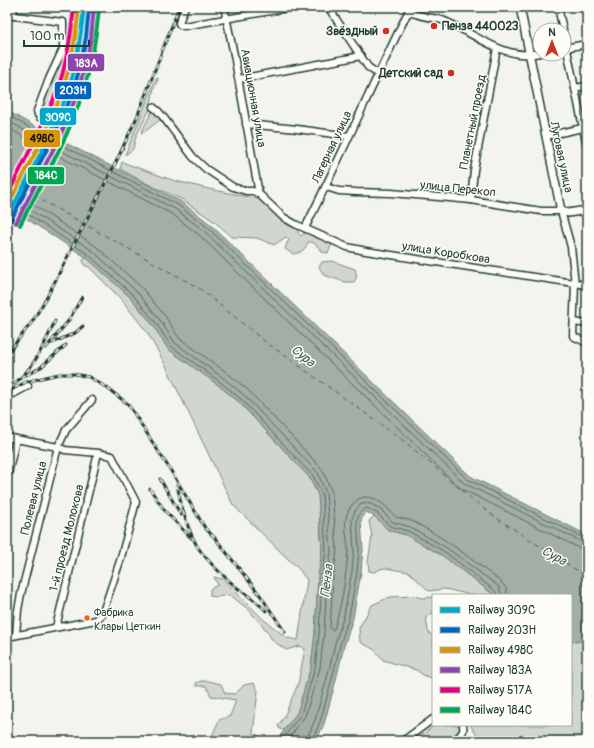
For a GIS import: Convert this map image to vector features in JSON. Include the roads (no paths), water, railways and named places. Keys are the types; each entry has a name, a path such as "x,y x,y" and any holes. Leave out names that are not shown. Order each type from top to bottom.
{"main road":[{"name":"Луговая улица","path":"520,7 561,211"},
{"name":"улица Перекоп","path":"561,211 568,213 587,210"}],"street":[{"path":"13,7 14,16"},
{"path":"185,7 179,23 180,25 184,26 294,7"},
{"name":"Авиационная улица","path":"224,7 239,79 259,194"},
{"path":"328,7 368,67 378,74"},
{"path":"558,7 561,22"},
{"path":"409,9 423,16 441,19 497,48 512,53 530,55"},
{"name":"Лагерная улица","path":"305,228 326,187 409,9"},
{"path":"7,15 63,22 64,49 49,79 37,111 40,119 48,122"},
{"path":"572,47 587,44"},
{"name":"Планетный проезд","path":"470,200 474,170 497,48"},
{"path":"239,79 361,56"},
{"path":"568,62 585,128 587,147"},
{"path":"575,88 587,86"},
{"path":"153,107 167,122 185,148 206,169 233,187 246,191 253,191 259,194"},
{"path":"246,124 297,128 349,136"},
{"path":"546,136 585,128"},
{"name":"улица Перекоп","path":"326,187 340,191 391,193 470,200 541,211 561,211"},
{"name":"улица Коробкова","path":"259,194 283,217 347,247 587,285"},
{"name":"Луговая улица","path":"561,211 571,247 575,284 573,336 587,343"},
{"path":"574,322 587,324"},
{"path":"7,398 28,386"},
{"name":"Полевая улица","path":"16,635 21,594 58,447 66,430 92,400"},
{"path":"7,437 58,447 65,450 98,453 112,456 136,502 120,561 102,615 96,620 7,637"},
{"path":"7,478 16,439"},
{"name":"1-й проезд Молокова","path":"56,627 98,453"},
{"path":"403,741 432,719"},
{"path":"454,741 462,734 464,730 463,726"}],"water":[{"path":"7,106 13,114 46,133 180,201 209,223 470,476 587,535 587,639 576,642 572,640 572,594 493,594 443,556 406,535 388,530 374,516 366,512 361,521 363,549 361,572 353,618 344,646 324,724 316,741 276,741 297,713 311,667 315,633 318,577 322,551 318,495 309,477 239,402 217,384 168,349 153,325 131,298 87,258 7,206"}],"railway":[{"path":"7,354 32,322 47,297 116,162 137,117 179,7"},
{"path":"46,348 69,320 82,297"},
{"path":"14,384 33,363 43,347 55,321"},
{"path":"52,343 75,333 83,326"},
{"path":"27,375 41,367 66,345"},
{"path":"7,392 26,382 59,374 75,374 89,377 107,388 128,404 205,528 215,538 260,595 285,632"},
{"path":"160,479 181,515"},
{"path":"177,485 187,524 197,546 219,572 266,611"},
{"path":"150,489 165,511 191,538"}],"rail line":[{"name":"517А","path":"7,196 40,131 57,91 68,49 74,7"},
{"name":"498С","path":"7,207 44,135 57,106 73,50 79,7"},
{"name":"309С","path":"7,218 47,141 67,94 78,51 84,7"},
{"name":"203Н","path":"11,220 56,131 72,95 81,63 86,37 89,8"},
{"name":"183А","path":"16,223 61,134 76,97 86,64 94,8"},
{"name":"184С","path":"20,225 61,147 81,98 93,54 99,9"}],"place":[{"name":"Пенза 440023","path":"434,26"},
{"name":"Звёздный","path":"386,31"},
{"name":"Детский сад","path":"451,73"},
{"name":"Фабрика Клары Цеткин","path":"87,618"}],"water label":[{"name":"Сура","path":"303,356"},
{"name":"Сура","path":"554,556"},
{"name":"Пенза","path":"327,581"}]}
